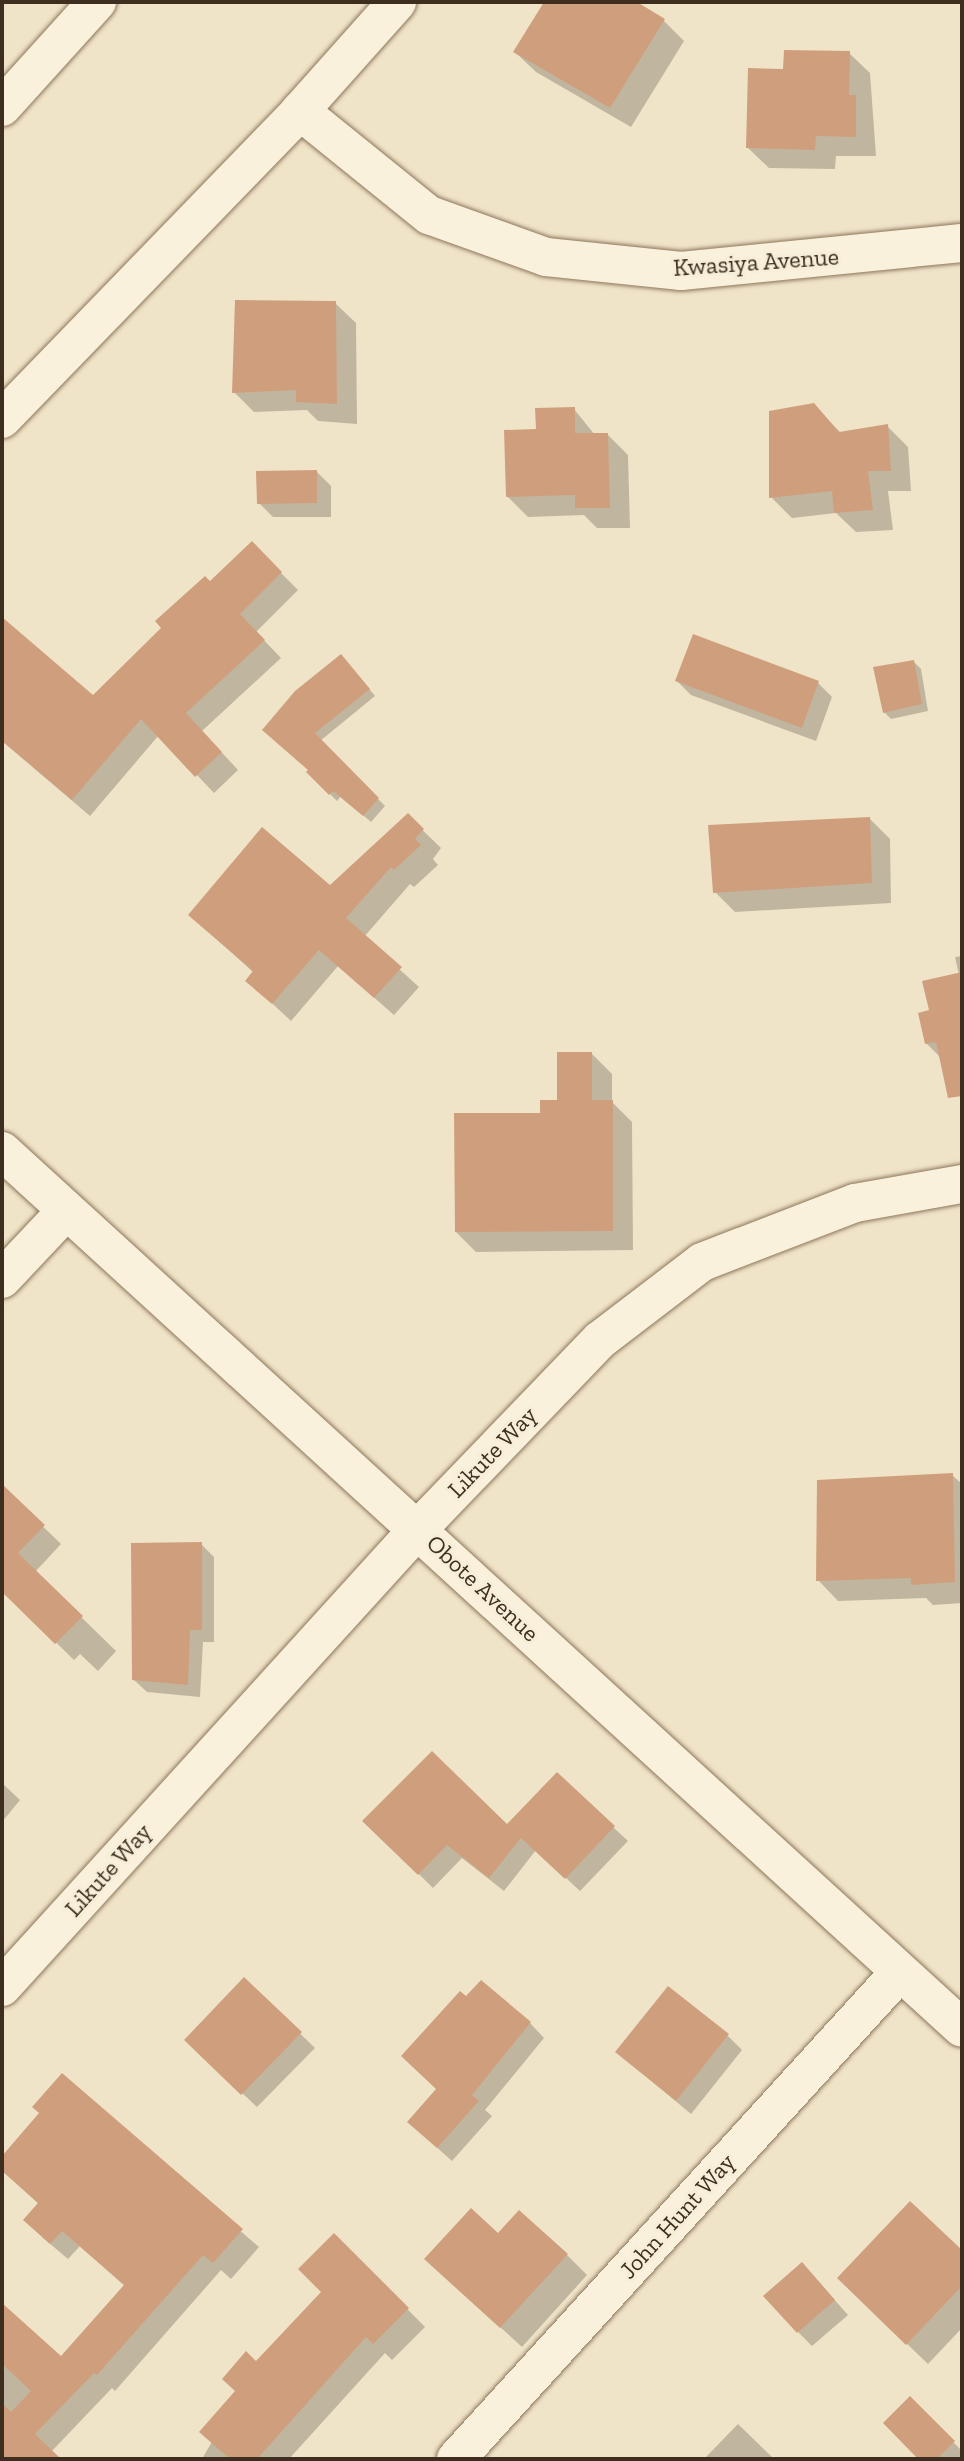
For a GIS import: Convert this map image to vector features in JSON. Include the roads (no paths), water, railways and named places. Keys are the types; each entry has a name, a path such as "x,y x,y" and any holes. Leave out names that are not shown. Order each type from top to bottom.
{"street":[{"path":"2,107 97,2"},
{"path":"2,419 300,111 397,2"},
{"name":"Kwasiya Avenue","path":"300,111 429,215 546,257 681,271 962,243"},
{"name":"Obote Avenue","path":"2,1151 419,1528 899,1973 962,2028"},
{"name":"Likute Way","path":"2,1987 419,1528 600,1340 702,1262 855,1203 962,1184"},
{"path":"2,1279 66,1211"},
{"name":"John Hunt Way","path":"456,2459 899,1973"}]}
